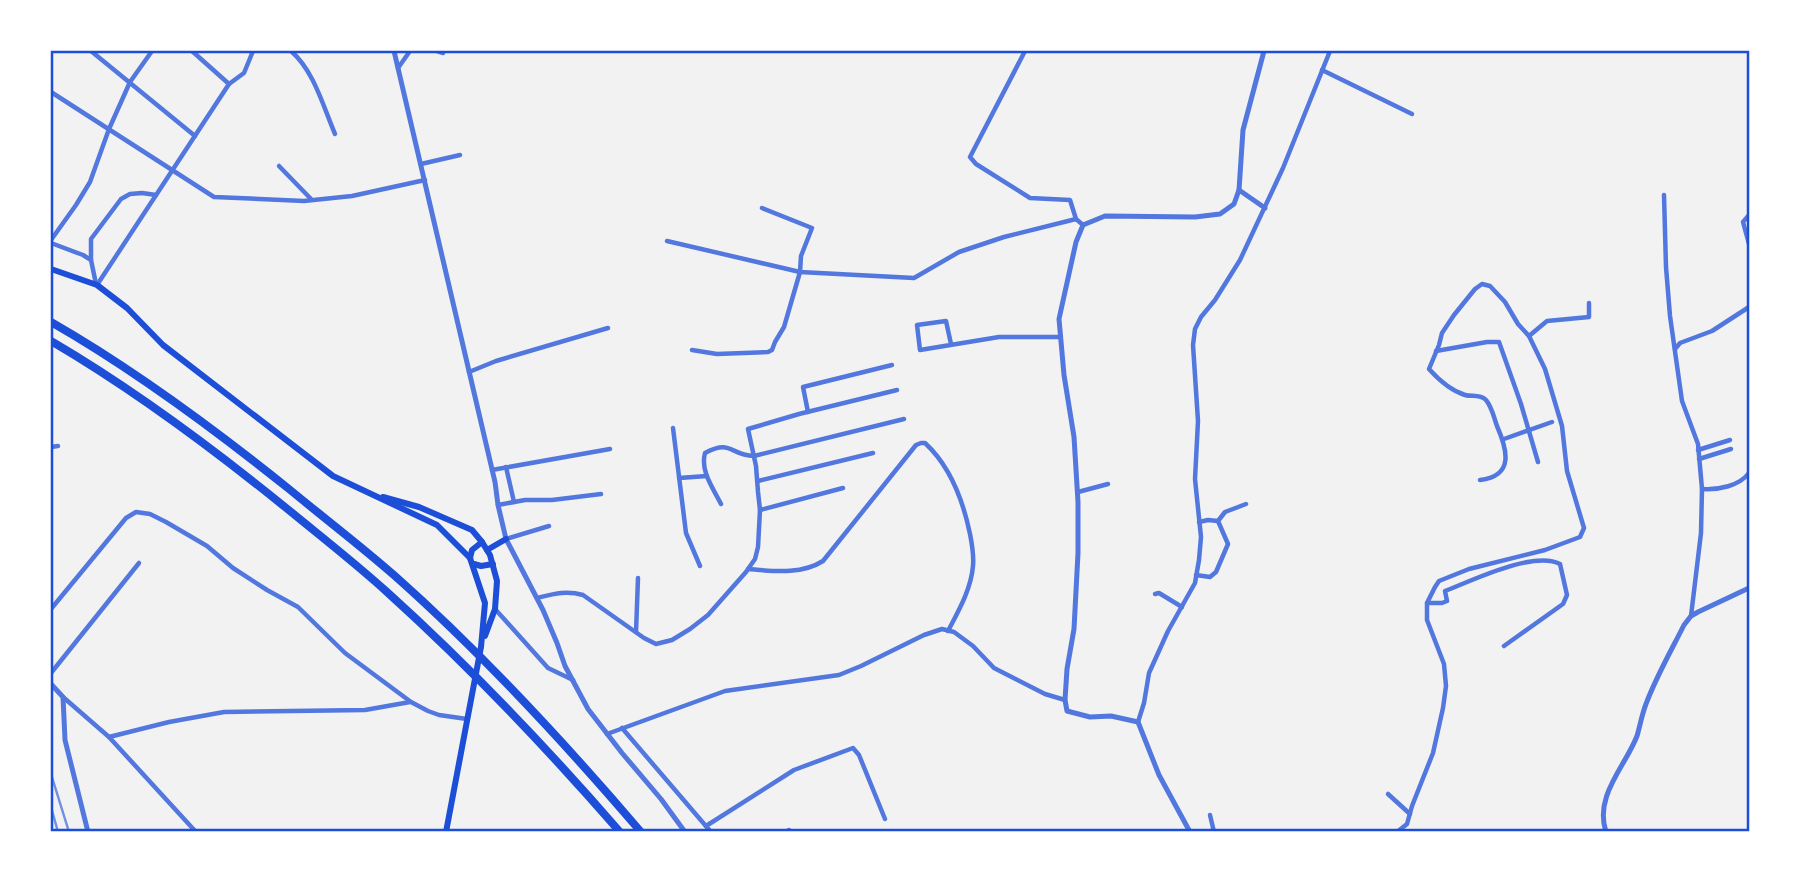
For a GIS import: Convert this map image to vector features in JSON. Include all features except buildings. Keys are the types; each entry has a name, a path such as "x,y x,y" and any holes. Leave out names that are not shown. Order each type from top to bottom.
{"highway":[{"path":"51,322 152,386 242,451 395,576 495,671 641,832"},
{"path":"51,341 142,400 231,464 386,590 467,667 551,754 620,832"}],"main road":[{"path":"51,270 96,285 127,307 163,345 333,476 437,525 472,561 481,566 493,564"},
{"path":"365,492 419,507 472,530 482,542 493,564 497,581 495,609 481,647"},
{"path":"487,550 506,539"},
{"path":"446,832 481,647 485,603 472,561 472,550 482,542"}],"street":[{"path":"91,51 195,136"},
{"path":"91,260 51,242 90,182 130,82 152,51"},
{"path":"192,51 229,85"},
{"path":"96,285 229,85 244,73 253,51"},
{"path":"291,51 302,60 335,134"},
{"path":"394,51 506,539 537,598 558,643 565,666 588,709 685,832"},
{"path":"398,68 410,51"},
{"path":"1025,51 970,157 976,164 1030,198 1070,200 1076,219 1083,225"},
{"path":"1138,722 1111,716 1077,715 1068,711 1065,700 1074,629 1078,552 1074,437 1064,375 1059,319 1076,242 1083,225 1105,216 1195,217 1220,214 1234,204 1239,190 1243,130 1264,51"},
{"path":"1190,832 1159,775 1138,722 1149,673 1168,631 1195,583 1201,537 1195,479 1198,421 1193,355 1195,329 1240,260 1265,208 1330,51"},
{"path":"1322,69 1412,114"},
{"path":"51,92 214,197 311,200 352,196 425,180"},
{"path":"421,164 460,155"},
{"path":"279,166 311,200"},
{"path":"1239,190 1265,208"},
{"path":"96,285 91,260 91,239 121,199 130,194 156,195"},
{"path":"1664,195 1665,267 1670,316 1682,401 1698,450 1702,489 1701,533 1691,616"},
{"path":"692,351 739,354 772,350 784,327 800,272 801,256 812,228 762,208"},
{"path":"1749,215 1743,222 1749,244"},
{"path":"667,241 800,272 914,278 959,252 1004,237 1076,219"},
{"path":"1397,832 1407,824 1433,753 1443,708 1446,686 1444,664 1427,620 1427,603 1439,581 1469,569 1545,550 1580,537 1584,528 1567,471 1562,426 1545,369 1529,336 1504,302 1490,286 1482,284 1475,289 1442,333 1429,369 1437,378 1467,396 1479,396 1486,400 1504,439 1506,460 1502,471 1494,478 1480,480"},
{"path":"1529,336 1547,321 1589,317 1589,303"},
{"path":"1675,349 1680,343 1712,331 1749,307"},
{"path":"951,344 946,321 917,325 920,350 999,337 1060,337"},
{"path":"469,372 496,360 608,328"},
{"path":"1436,351 1499,342 1538,462"},
{"path":"808,412 803,387 892,365"},
{"path":"537,598 560,592 574,592 583,595 649,641 656,644 672,640 708,615 755,559 760,510 758,481 748,429 897,390"},
{"path":"721,504 702,463 705,453 718,446 754,456 904,419"},
{"path":"1504,439 1552,422"},
{"path":"673,428 686,533 700,566"},
{"path":"1698,450 1730,440"},
{"path":"748,569 791,571 823,561 916,445 925,443 942,462 959,493 974,553 966,596 948,631"},
{"path":"51,447 58,446"},
{"path":"492,470 610,449"},
{"path":"1699,458 1731,449"},
{"path":"758,481 873,453"},
{"path":"506,467 514,502"},
{"path":"1702,489 1715,490 1743,481 1749,473"},
{"path":"679,478 707,476"},
{"path":"1077,492 1108,484"},
{"path":"760,510 843,488"},
{"path":"498,505 524,500 552,500 601,494"},
{"path":"1218,521 1225,512 1246,504"},
{"path":"51,609 126,518 136,512 150,514 298,607 345,653 411,702 439,715 467,719"},
{"path":"1199,522 1218,521"},
{"path":"1196,575 1210,577 1216,572 1227,544 1218,521"},
{"path":"506,539 550,526"},
{"path":"1427,603 1447,601 1446,591 1509,567 1538,560 1553,560 1560,564 1567,595 1563,604 1504,646"},
{"path":"52,669 139,564"},
{"path":"636,633 638,578"},
{"path":"1606,832 1603,808 1609,788 1636,736 1644,707 1684,625 1691,616 1749,587"},
{"path":"1156,594 1159,593 1182,607"},
{"path":"495,609 548,668 573,681"},
{"path":"607,734 725,691 839,675 942,629 954,632 973,646 994,668 1045,694 1065,700"},
{"path":"51,684 109,737 196,832"},
{"path":"63,697 65,740 88,832"},
{"path":"109,737 224,712 365,710 411,702"},
{"path":"622,728 711,832"},
{"path":"706,826 794,770 853,748 859,755 885,819"},
{"path":"1388,794 1410,814"},
{"path":"1210,815 1214,832"}],"railway":[{"path":"51,774 69,832"},
{"path":"51,807 58,832"}]}
